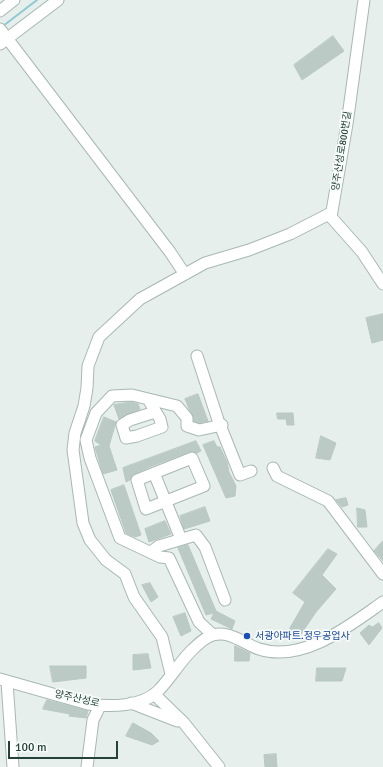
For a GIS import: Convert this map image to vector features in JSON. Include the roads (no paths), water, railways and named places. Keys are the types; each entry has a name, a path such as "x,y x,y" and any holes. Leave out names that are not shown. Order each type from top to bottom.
{"street":[{"path":"0,11 14,0"},
{"path":"58,0 2,37 20,54 170,252 184,273"},
{"name":"양주산성로800번길","path":"331,213 347,124 364,0"},
{"path":"219,767 167,701 164,692 168,678 162,637 134,597 124,574 106,560 90,540 83,523 73,450 75,433 85,400 88,366 99,337 140,299 170,284 184,273 205,263 249,250 290,234 331,213 331,217 362,252 383,284"},
{"path":"197,356 218,420 222,425 240,475 251,471"},
{"path":"169,558 160,557 120,538 90,458 86,440 96,413 112,396 132,395 177,406 187,418 187,426 193,428 200,430 222,425"},
{"path":"148,399 155,412"},
{"path":"192,458 204,486 164,502 146,509 137,480 192,458"},
{"path":"273,468 277,476 328,501 383,574"},
{"path":"154,473 164,502 181,539"},
{"path":"152,552 159,546 196,535 205,547 225,600"},
{"path":"168,544 169,558 199,622 213,635 231,636 267,651 284,652 318,642 342,630 383,602"},
{"name":"양주산성로","path":"4,680 88,704 100,706 130,703 154,694 196,646 213,635"},
{"path":"4,680 13,767"},
{"path":"154,694 184,723"},
{"path":"130,703 184,723"},
{"path":"87,767 94,720 100,706"}],"waterway":[{"path":"3,26 37,0"}],"place":[{"name":"서광아파트.정우공업사","path":"247,636"}]}
